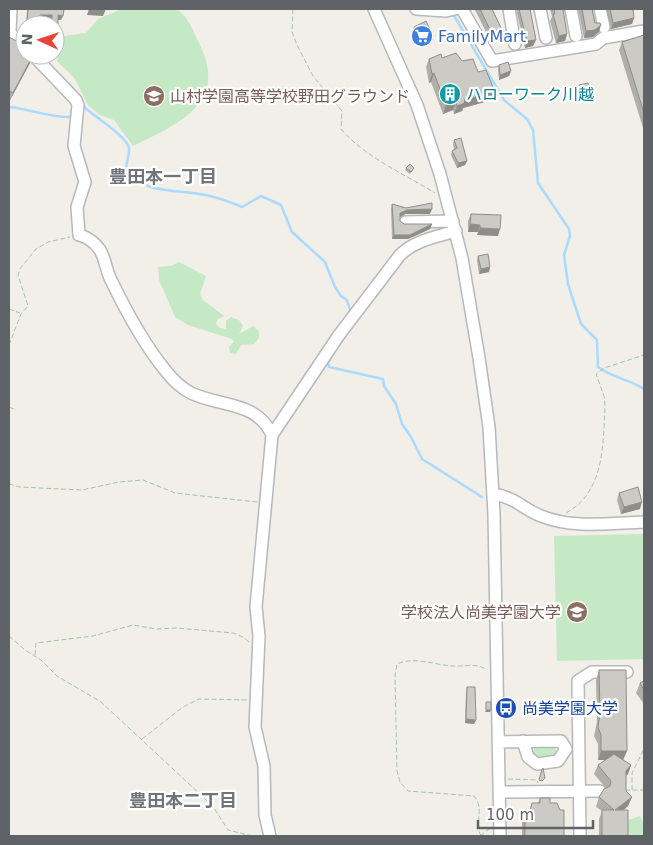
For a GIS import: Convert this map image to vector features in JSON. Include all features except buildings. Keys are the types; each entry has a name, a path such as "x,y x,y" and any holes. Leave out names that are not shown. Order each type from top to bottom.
{"street":[{"path":"9,32 11,9"},
{"path":"374,9 417,105 447,197 486,401 493,494 500,836"},
{"path":"416,9 454,10 492,61 596,44 603,38 644,31"},
{"path":"509,9 516,44"},
{"path":"540,9 546,38"},
{"path":"571,9 576,36"},
{"path":"600,9 604,27"},
{"path":"43,65 76,100 78,105 74,146 85,182 77,208 78,235 88,239 100,251 110,278 132,321 171,376 191,393 239,406 255,414 263,420 272,435 272,453 265,504 256,607 258,648 255,727 264,766 265,815 270,836"},
{"path":"405,222 454,226"},
{"path":"272,435 360,305 400,255 408,246 454,226"},
{"path":"493,494 514,499 532,511 554,520 579,524 644,522"},
{"path":"580,836 578,681 592,672 627,672"},
{"path":"498,742 560,741 565,746 579,746"},
{"path":"523,742 528,757 537,764 558,762 564,755 565,746"},
{"path":"499,792 600,791"}],"path":[{"path":"288,9 293,10 292,32 296,45 313,76 342,111 341,129 348,138 395,170 439,195 447,197"},
{"path":"9,346 21,314 28,306 18,275 20,270 36,249 48,242 78,235"},
{"path":"9,309 21,314"},
{"path":"554,520 585,501 598,471 605,405 604,396 596,374 604,368 644,355"},
{"path":"9,406 16,410"},
{"path":"9,484 20,487 82,490 128,480 143,480 175,493 265,504"},
{"path":"35,655 36,643 93,636 133,625 156,630 176,628 234,633 244,637 258,648"},
{"path":"9,636 35,655 57,676 96,698 201,794 214,808 228,830 252,836"},
{"path":"481,836 478,826 479,806 474,796 408,791 400,782 397,771 396,669 397,664 401,662 429,661 451,666 470,664 497,671"},
{"path":"142,740 184,707 199,699 254,700"},
{"path":"632,790 632,773 644,749"},
{"path":"507,779 537,780 538,785 544,785"},
{"path":"622,790 644,790"}],"green space":[{"name":"山村学園高等学校野田グラウンド","path":"122,9 176,9 187,19 207,64 208,82 203,97 194,109 181,120 133,146 114,120 100,115 88,105 75,79 61,65 65,65 65,36 86,33 98,19"},
{"path":"179,262 206,276 200,294 203,300 224,316 218,319 216,324 220,328 226,329 226,321 231,317 239,320 243,326 239,334 253,326 259,331 259,338 254,344 241,345 236,354 230,353 229,347 234,342 232,339 188,325 175,317 159,280 158,267 171,266"},
{"path":"644,534 644,659 557,661 554,536"},
{"path":"534,747 555,747 556,751 553,756 542,758 534,753"},
{"path":"640,816 644,825 644,836 627,836 626,821"}],"waterway":[{"path":"453,14 504,100 527,119 533,130 538,183 569,229 570,236 564,255 568,284 581,324 597,340 598,367 609,374 644,389"},
{"path":"82,105 127,143 129,151 126,172 142,184 162,190 210,196 242,207 261,196 281,205 292,232 325,262 335,287 341,296 347,300 351,313"},
{"path":"9,107 56,116 72,117"},
{"path":"331,357 328,363 329,367 383,379 384,386 396,404 402,424 422,459 482,497"}],"place":[{"name":"FamilyMart","path":"422,36"},
{"name":"ハローワーク川越","path":"450,94"},
{"name":"山村学園高等学校野田グラウンド","path":"154,96"},
{"name":"学校法人尚美学園大学","path":"577,612"},
{"name":"尚美学園大学","path":"506,708"}],"district":[{"name":"豊田本一丁目","path":"163,176"},
{"name":"豊田本二丁目","path":"183,800"}]}
